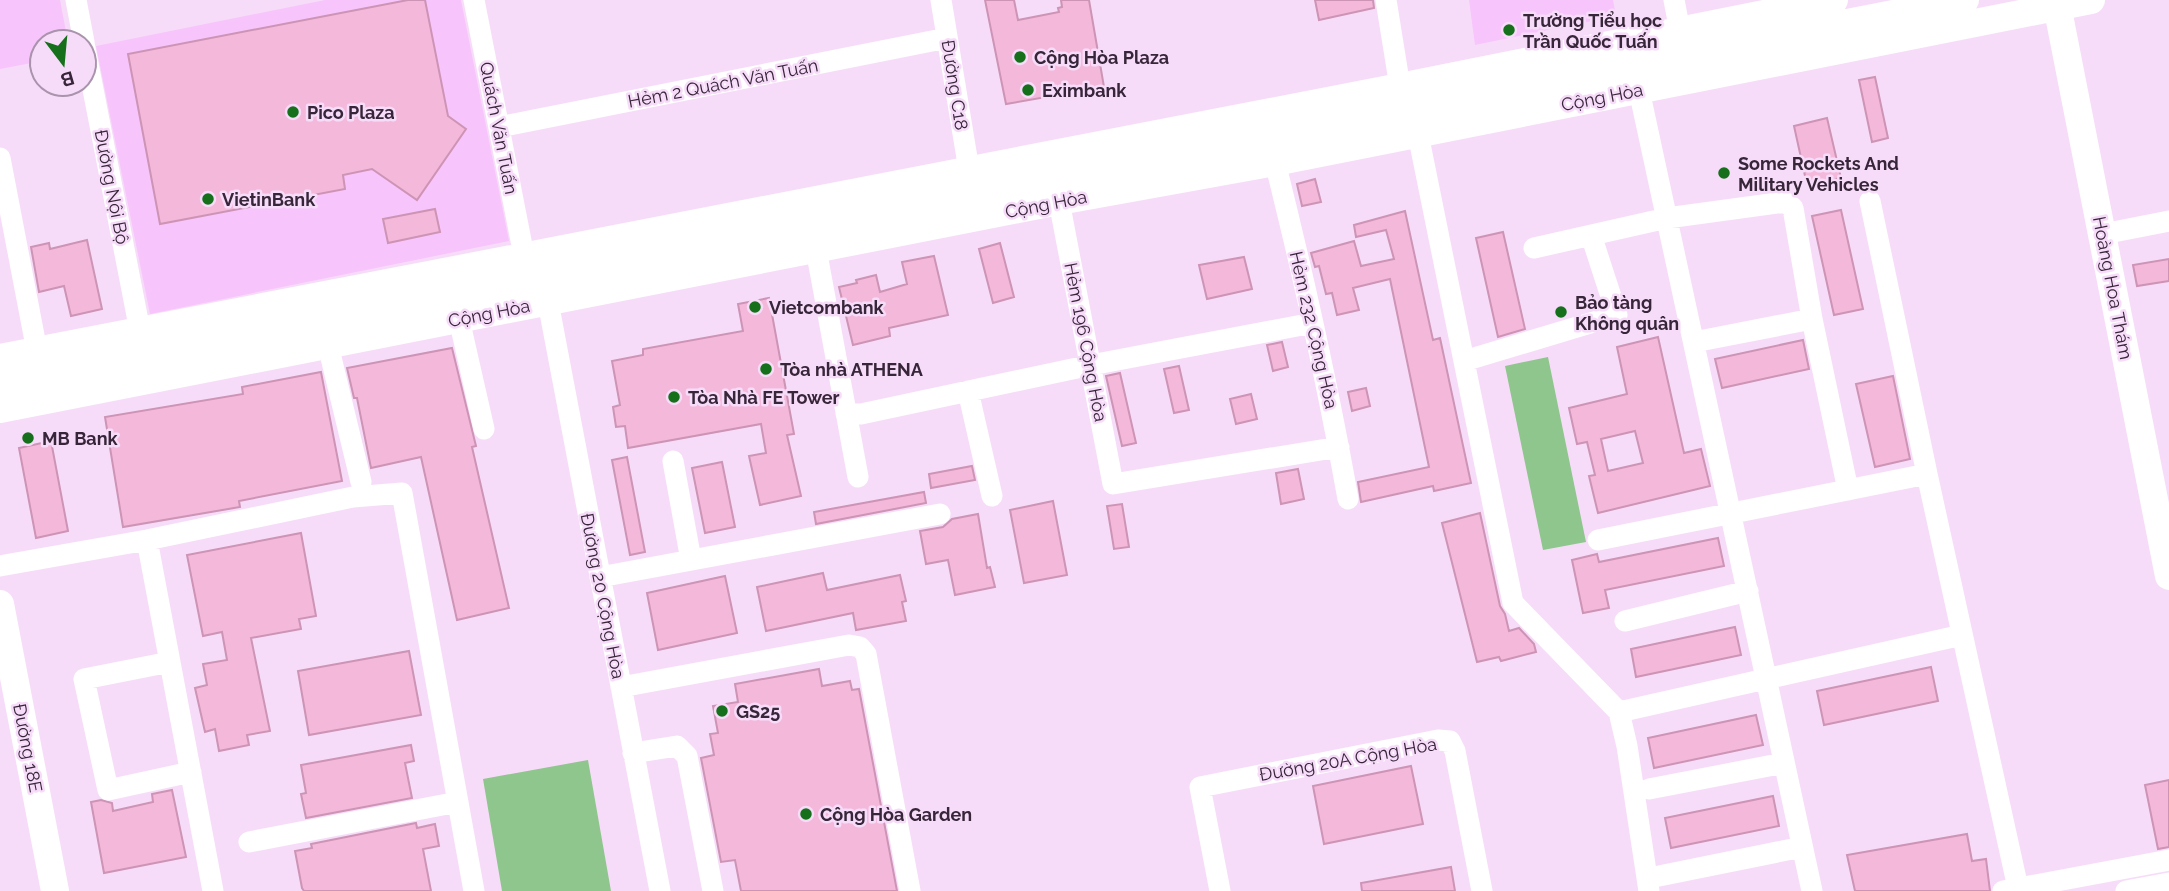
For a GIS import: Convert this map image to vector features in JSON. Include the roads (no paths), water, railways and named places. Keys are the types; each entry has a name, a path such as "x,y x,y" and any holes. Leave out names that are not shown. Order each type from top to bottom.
{"main road":[{"name":"Cộng Hòa","path":"0,409 1059,201 1275,162 1410,110 1679,31 1834,0"},
{"path":"1925,0 1932,32"},
{"path":"1410,110 1965,0"},
{"name":"Cộng Hòa","path":"0,358 969,170 1410,110 1639,90 1932,32 2057,3 2091,0"},
{"name":"Hoàng Hoa Thám","path":"2057,3 2169,576"},
{"name":"Cộng Hòa","path":"0,384 1410,110"},
{"name":"Đường 18E","path":"0,604 55,891"}],"street":[{"name":"Đường Nội Bộ","path":"76,0 81,28"},
{"name":"Quách Văn Tuấn","path":"474,0 524,257"},
{"name":"Đường C18","path":"941,0 969,170"},
{"path":"1386,0 1513,603 1619,712 1654,883 1802,847"},
{"path":"1674,0 1679,31"},
{"name":"Hẻm 2 Quách Văn Tuấn","path":"499,127 947,38"},
{"path":"1639,90 1812,891"},
{"name":"Đường Nội Bộ","path":"95,98 140,331"},
{"path":"0,158 3,190 37,351"},
{"name":"Hẻm 232 Cộng Hòa","path":"1275,162 1314,323 1348,499"},
{"name":"Hẻm 196 Cộng Hòa","path":"1059,201 1114,484 1339,447"},
{"path":"1870,201 1962,635 2010,890 2169,860"},
{"path":"1534,248 1667,218 1785,202 1790,204 1793,208 1812,319 1848,490"},
{"path":"2103,234 2169,221"},
{"path":"1464,361 1617,316 1591,235"},
{"path":"816,249 858,477"},
{"name":"Đường 20 Cộng Hòa","path":"548,302 660,891"},
{"path":"459,319 484,429"},
{"path":"1694,342 1812,319"},
{"path":"846,414 861,414 1091,365 1314,323"},
{"path":"327,345 362,482"},
{"path":"968,391 992,496"},
{"path":"673,461 691,560"},
{"path":"1598,540 1927,474"},
{"path":"0,566 148,540 353,496 402,493 474,891"},
{"path":"600,577 940,514"},
{"path":"148,540 213,891"},
{"path":"1625,621 1748,592"},
{"path":"1619,712 1962,635"},
{"path":"621,687 849,645 860,647 866,654 910,891"},
{"path":"170,662 84,679 108,790 191,772"},
{"name":"Đường 20A Cộng Hòa","path":"1220,891 1200,787 1438,740 1450,741 1455,751 1482,891"},
{"path":"633,753 677,746 684,750 713,891"},
{"path":"1649,789 1784,763"},
{"path":"249,842 458,802"},
{"path":"2126,891 2169,883"}],"place":[{"name":"Trường Tiểu học Trần Quốc Tuấn","path":"1509,30"},
{"name":"Cộng Hòa Plaza","path":"1020,57"},
{"name":"Eximbank","path":"1028,90"},
{"name":"Pico Plaza","path":"293,112"},
{"name":"Some Rockets And Military Vehicles","path":"1724,173"},
{"name":"VietinBank","path":"208,199"},
{"name":"Vietcombank","path":"755,307"},
{"name":"Bảo tàng Không quân","path":"1561,312"},
{"name":"Tòa nhà ATHENA","path":"766,369"},
{"name":"Tòa Nhà FE Tower","path":"674,397"},
{"name":"MB Bank","path":"28,438"},
{"name":"GS25","path":"722,711"},
{"name":"Cộng Hòa Garden","path":"806,814"}]}
